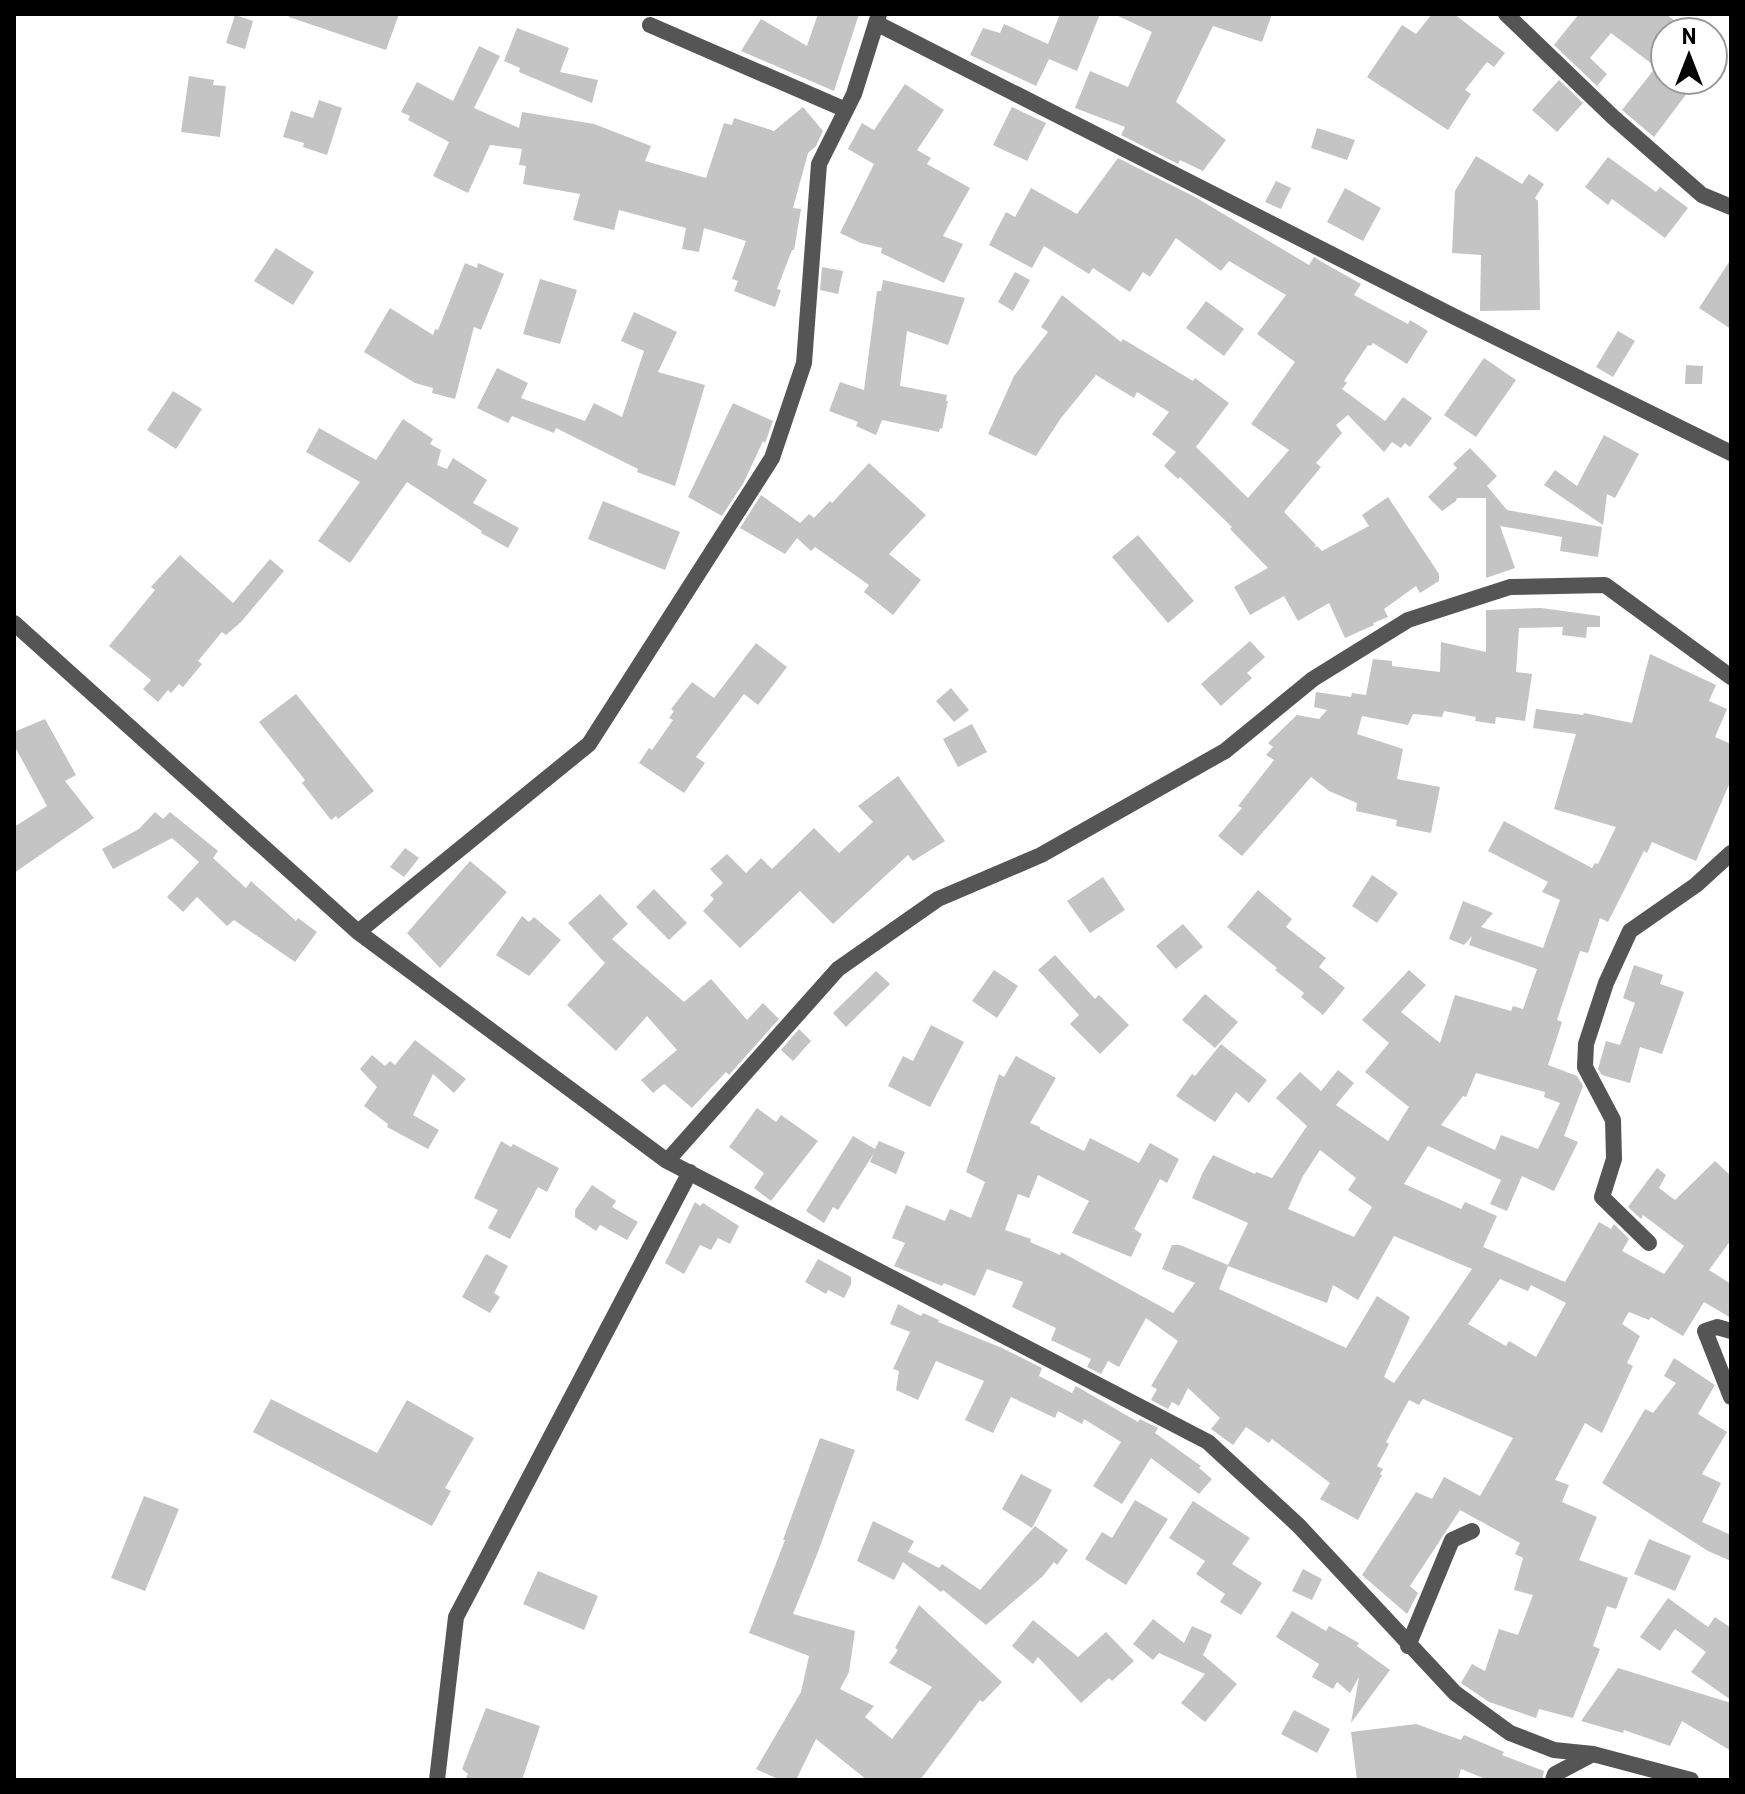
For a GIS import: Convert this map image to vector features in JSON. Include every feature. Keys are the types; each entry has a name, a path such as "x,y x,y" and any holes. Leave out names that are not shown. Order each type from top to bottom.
{"street":[{"path":"1506,14 1613,117 1702,195 1731,207"},
{"path":"358,932 589,744 772,458 804,363 819,164 854,94 877,19 1426,303 1731,453"},
{"path":"650,25 846,110"},
{"path":"667,1161 838,969 938,899 1041,855 1225,751 1313,679 1408,620 1510,587 1605,585 1731,677"},
{"path":"14,623 358,932 667,1161 1208,1442 1299,1526 1455,1693 1510,1733 1554,1750 1593,1754 1691,1780"},
{"path":"1649,1243 1602,1197 1614,1159 1613,1120 1585,1067 1586,1044 1606,983 1630,931 1696,885 1731,853"},
{"path":"437,1780 456,1617 690,1172"},
{"path":"1731,1331 1717,1327 1705,1331 1731,1397"},
{"path":"1408,1646 1452,1540 1472,1531"},
{"path":"1553,1780 1555,1774 1593,1754"}],"building":[{"path":"289,14 399,14 386,50 289,17"},
{"path":"818,14 859,14 834,91 741,51 761,19 807,46"},
{"path":"1060,14 1100,14 1077,71 1049,59 1036,86 970,55 983,28 1000,33 1004,24 1048,44"},
{"path":"1114,14 1272,14 1262,42 1213,26 1176,102 1226,140 1203,171 1180,160 1178,164 1121,135 1125,127 1075,108 1090,71 1128,87 1152,32"},
{"path":"1432,14 1454,14 1505,53 1494,67 1487,62 1465,90 1471,94 1448,130 1367,77 1402,25 1416,34"},
{"path":"1579,14 1669,16 1649,16 1649,62 1611,33 1590,58 1607,74 1597,86 1554,45"},
{"path":"235,15 253,21 245,49 226,43"},
{"path":"517,28 569,48 560,72 598,80 592,103 519,72 520,68 504,61"},
{"path":"479,46 500,56 474,108 519,128 522,112 594,124 651,146 645,161 706,178 724,123 732,125 734,118 774,131 803,107 823,131 816,146 808,153 793,208 801,209 794,250 777,289 781,290 775,307 734,291 738,281 732,279 746,241 704,228 699,252 682,249 686,228 619,210 614,230 573,220 580,194 523,184 526,166 519,165 522,149 490,145 468,193 433,176 449,142 408,120 410,116 401,112 417,82 453,101"},
{"path":"189,76 214,80 213,85 226,86 220,137 181,132"},
{"path":"1649,76 1649,96 1685,96 1654,137 1622,110"},
{"path":"1559,80 1583,103 1557,132 1532,110"},
{"path":"905,84 944,110 917,150 931,158 927,164 970,188 943,236 963,244 944,283 881,253 882,248 840,233 874,164 848,149 862,123 874,130"},
{"path":"319,100 342,108 327,155 283,137 291,111 313,118"},
{"path":"1012,107 1046,123 1027,161 993,145"},
{"path":"1317,128 1355,140 1347,160 1311,148"},
{"path":"1476,156 1522,184 1529,174 1544,184 1535,198 1538,201 1540,310 1480,311 1481,255 1452,253 1455,191"},
{"path":"1608,157 1656,192 1660,187 1688,208 1665,238 1612,199 1608,205 1585,187"},
{"path":"1118,158 1195,197 1309,265 1314,257 1361,284 1354,295 1408,324 1410,320 1428,331 1407,364 1373,343 1368,345 1342,389 1385,421 1403,397 1432,418 1410,447 1405,443 1401,448 1392,442 1384,452 1348,415 1336,425 1342,433 1316,463 1321,467 1284,512 1316,545 1314,548 1317,546 1322,551 1369,526 1362,515 1388,497 1439,574 1439,581 1420,593 1416,586 1384,609 1388,617 1374,625 1345,638 1329,603 1298,621 1284,596 1250,615 1234,587 1268,568 1230,529 1232,527 1180,477 1178,479 1164,466 1176,452 1152,434 1169,412 1137,392 1134,398 1096,375 1061,418 1036,456 988,434 1014,376 1048,332 1041,327 1062,295 1121,342 1123,339 1193,381 1195,378 1229,403 1196,447 1248,498 1289,450 1251,424 1295,362 1257,334 1286,295 1229,261 1221,271 1176,238 1150,277 1143,272 1130,292 1093,268 1089,274 1044,246 1032,268 989,245 1006,212 1015,217 1031,188 1077,214"},
{"path":"1276,181 1291,188 1281,209 1265,202"},
{"path":"1345,188 1381,208 1363,241 1327,222"},
{"path":"276,248 314,272 293,305 254,281"},
{"path":"1731,259 1731,329 1699,308"},
{"path":"465,263 477,268 478,263 504,274 481,330 474,327 455,399 432,393 433,388 415,383 364,352 390,308 433,335 435,329 438,330"},
{"path":"822,267 843,271 838,294 820,290"},
{"path":"1015,272 1030,280 1013,311 998,302"},
{"path":"540,279 577,290 560,344 523,334"},
{"path":"883,280 965,298 948,345 907,331 900,386 947,395 939,432 882,420 876,435 856,426 858,422 829,411 840,382 864,390 877,291 881,291"},
{"path":"1206,301 1244,329 1224,356 1186,328"},
{"path":"634,312 677,332 658,372 705,385 675,486 637,472 638,469 556,428 554,433 512,416 508,423 477,408 497,368 528,383 521,398 585,421 594,403 622,417 644,351 621,341"},
{"path":"1618,331 1635,341 1613,377 1596,367"},
{"path":"1484,358 1516,380 1476,437 1444,415"},
{"path":"1686,365 1703,366 1702,384 1685,384"},
{"path":"173,391 202,409 176,449 147,430"},
{"path":"733,403 773,421 765,443 763,441 744,482 722,516 688,497"},
{"path":"403,419 433,439 430,444 441,450 437,465 447,469 453,458 487,480 473,503 519,528 508,548 407,482 350,563 318,541 360,482 306,452 319,428 376,460"},
{"path":"1604,435 1639,454 1615,498 1607,494 1603,525 1544,485 1555,470 1577,486"},
{"path":"1470,448 1497,476 1487,486 1507,510 1602,527 1598,557 1560,551 1562,537 1500,526 1515,568 1486,578 1486,498 1457,498 1442,511 1428,497 1457,468 1453,464"},
{"path":"869,463 926,515 889,554 921,580 893,615 864,592 869,585 815,547 811,551 797,538 785,554 740,528 761,495 800,523 809,514 814,518"},
{"path":"603,501 680,532 665,570 588,539"},
{"path":"1138,535 1194,601 1168,623 1112,557"},
{"path":"180,555 233,603 270,559 284,571 241,622 226,635 222,632 198,661 202,664 183,687 179,684 171,693 168,690 158,702 143,689 151,680 109,646 155,590 151,587"},
{"path":"1541,608 1600,616 1600,627 1587,627 1586,638 1562,635 1563,627 1519,628 1516,672 1532,674 1525,721 1496,717 1495,724 1444,711 1442,717 1413,714 1408,725 1362,716 1357,734 1403,749 1397,779 1440,787 1431,833 1396,826 1397,820 1356,811 1357,803 1329,791 1311,777 1242,856 1218,836 1242,808 1238,806 1274,760 1266,755 1273,747 1268,743 1297,715 1319,719 1327,710 1314,707 1316,692 1351,697 1352,693 1366,695 1373,659 1392,661 1392,666 1440,672 1441,642 1486,652 1486,610"},
{"path":"1250,641 1265,657 1247,673 1252,678 1221,706 1201,684"},
{"path":"756,643 787,667 758,705 744,694 696,757 705,763 684,793 639,763 673,720 669,718 674,711 671,709 692,682 714,698"},
{"path":"1650,654 1716,685 1709,701 1727,709 1715,737 1731,744 1731,780 1696,861 1652,842 1647,853 1644,851 1608,922 1600,918 1588,953 1580,951 1557,1020 1562,1022 1548,1065 1577,1076 1583,1086 1564,1136 1578,1142 1554,1191 1522,1176 1507,1211 1490,1204 1501,1180 1428,1146 1404,1184 1461,1209 1465,1202 1497,1216 1483,1247 1565,1282 1599,1222 1611,1229 1614,1224 1629,1239 1622,1251 1664,1274 1684,1246 1643,1215 1641,1219 1628,1207 1657,1168 1666,1175 1659,1188 1675,1200 1715,1161 1731,1176 1731,1240 1709,1270 1731,1284 1731,1318 1704,1302 1683,1336 1651,1317 1649,1320 1629,1312 1622,1324 1640,1336 1627,1363 1633,1366 1602,1433 1585,1423 1555,1480 1569,1485 1562,1502 1597,1517 1579,1560 1628,1578 1616,1609 1607,1606 1593,1646 1600,1649 1573,1718 1539,1709 1536,1718 1489,1702 1461,1683 1472,1664 1485,1671 1499,1629 1518,1635 1533,1595 1514,1590 1523,1558 1515,1554 1520,1543 1460,1510 1410,1586 1418,1593 1407,1614 1362,1575 1416,1492 1432,1499 1444,1477 1480,1496 1513,1438 1423,1399 1419,1405 1409,1400 1386,1442 1389,1444 1377,1466 1383,1469 1382,1475 1358,1520 1320,1499 1330,1483 1272,1439 1269,1443 1246,1427 1233,1445 1211,1429 1220,1418 1188,1388 1179,1406 1172,1402 1168,1409 1151,1400 1157,1389 1151,1386 1178,1341 1146,1318 1119,1367 1108,1361 1101,1374 1087,1367 1091,1359 1051,1340 1056,1328 1012,1307 1023,1282 987,1269 975,1296 944,1283 942,1286 894,1266 905,1243 892,1238 906,1205 945,1221 950,1209 971,1218 985,1182 966,1172 999,1074 1004,1077 1016,1056 1056,1078 1030,1123 1084,1151 1090,1138 1139,1163 1150,1143 1179,1159 1167,1183 1160,1179 1134,1229 1142,1234 1131,1257 1072,1233 1089,1201 1038,1175 1029,1198 1018,1194 1005,1230 1031,1239 1030,1242 1060,1255 1061,1252 1173,1313 1195,1283 1162,1269 1172,1245 1180,1245 1228,1265 1248,1223 1192,1198 1203,1172 1213,1155 1255,1174 1272,1178 1307,1126 1276,1098 1300,1072 1321,1091 1338,1070 1354,1083 1336,1105 1388,1141 1409,1107 1365,1072 1389,1043 1362,1020 1409,970 1426,985 1401,1012 1440,1043 1455,995 1511,1011 1513,1006 1523,1009 1537,969 1469,945 1472,936 1464,945 1449,939 1463,901 1493,913 1481,927 1543,948 1560,900 1542,892 1548,882 1488,851 1504,821 1592,868 1595,863 1598,864 1616,827 1554,809 1576,734 1533,728 1536,709 1584,713 1632,723","holes":["1476,1073 1545,1092 1544,1097 1560,1103 1538,1149 1501,1135 1495,1150 1441,1125 1463,1096 1466,1097","1320,1150 1356,1178 1348,1190 1372,1207 1354,1237 1288,1209 1303,1176","1394,1236 1472,1269 1394,1383 1384,1377 1410,1317 1377,1296 1346,1348 1219,1289 1228,1266 1327,1303 1333,1285 1358,1300","1500,1279 1528,1291 1531,1285 1566,1303 1536,1357 1509,1341 1506,1346 1468,1324"]},
{"path":"951,688 969,710 954,722 936,701"},
{"path":"296,694 374,791 338,819 336,816 331,820 302,783 305,780 259,722"},
{"path":"45,719 76,775 65,781 94,818 14,873 14,827 47,806 14,745 14,732"},
{"path":"972,724 987,752 958,767 943,739"},
{"path":"898,776 945,841 913,861 908,855 833,924 800,891 740,948 703,911 714,899 710,895 723,883 710,869 727,854 746,873 761,858 772,869 814,828 839,853 873,822 858,806"},
{"path":"155,812 163,819 170,812 218,851 213,858 246,888 251,881 296,921 298,918 317,932 295,962 234,920 227,926 197,897 183,912 167,897 199,862 172,838 113,869 102,849 139,829"},
{"path":"405,848 419,858 404,877 390,867"},
{"path":"470,861 507,892 440,968 407,933"},
{"path":"1372,875 1398,893 1377,923 1352,906"},
{"path":"1103,877 1125,910 1090,933 1067,901"},
{"path":"654,889 687,923 669,940 636,907"},
{"path":"1258,890 1292,919 1286,927 1326,958 1319,967 1345,988 1323,1015 1301,997 1304,993 1275,970 1277,968 1227,927"},
{"path":"600,894 628,924 612,939 684,1002 711,979 747,1020 763,1003 779,1019 729,1075 726,1072 692,1108 664,1084 653,1093 641,1080 677,1050 647,1016 616,1051 567,1005 605,963 568,923"},
{"path":"522,916 529,922 534,917 561,940 529,976 496,955"},
{"path":"1183,924 1203,947 1176,969 1156,946"},
{"path":"1055,955 1095,999 1099,995 1129,1025 1100,1054 1070,1024 1079,1015 1038,970"},
{"path":"1634,965 1663,975 1660,984 1684,992 1662,1054 1640,1047 1630,1083 1602,1075 1598,1069 1606,1041 1620,1045 1635,1003 1623,998"},
{"path":"994,970 1018,986 997,1018 972,1001"},
{"path":"876,971 890,984 846,1027 833,1013"},
{"path":"1205,994 1238,1022 1215,1048 1182,1020"},
{"path":"931,1025 964,1042 930,1107 888,1086 903,1056 913,1061"},
{"path":"799,1029 811,1041 793,1061 781,1050"},
{"path":"415,1040 466,1079 454,1093 433,1074 413,1115 439,1130 428,1149 387,1127 388,1124 364,1106 377,1087 360,1069 372,1055 385,1066 390,1061 395,1065"},
{"path":"1221,1044 1267,1080 1249,1103 1236,1092 1215,1122 1176,1096"},
{"path":"757,1108 776,1122 781,1115 818,1141 771,1201 754,1188 764,1173 729,1147"},
{"path":"853,1136 875,1149 879,1141 905,1152 896,1174 870,1162 874,1153 838,1210 833,1207 824,1223 806,1211"},
{"path":"501,1141 559,1168 547,1192 538,1187 510,1239 488,1228 498,1210 474,1198"},
{"path":"592,1185 616,1201 612,1207 638,1222 627,1240 600,1225 596,1231 575,1217 575,1210"},
{"path":"695,1202 700,1206 703,1203 739,1226 730,1244 718,1238 711,1250 700,1245 684,1274 665,1263"},
{"path":"486,1254 508,1266 494,1293 500,1297 490,1313 462,1297"},
{"path":"818,1259 851,1277 844,1298 828,1290 826,1294 805,1282"},
{"path":"898,1304 1042,1368 1039,1376 1072,1393 1076,1386 1138,1422 1140,1419 1158,1428 1155,1433 1201,1466 1199,1468 1212,1479 1199,1494 1151,1458 1122,1504 1093,1486 1121,1442 1084,1419 1082,1424 1058,1411 1055,1418 1011,1397 993,1433 965,1420 984,1381 936,1361 918,1400 896,1390 899,1371 893,1369 910,1332 890,1324"},
{"path":"1674,1358 1715,1385 1698,1414 1727,1432 1702,1474 1721,1483 1702,1522 1731,1535 1731,1561 1708,1551 1602,1483 1645,1409 1653,1413 1676,1383 1664,1376"},
{"path":"271,1399 377,1453 407,1400 474,1438 445,1488 451,1491 432,1526 253,1432"},
{"path":"820,1438 855,1450 793,1614 855,1631 849,1672 840,1689 874,1706 865,1717 892,1739 932,1687 889,1663 919,1605 1002,1682 983,1702 980,1700 920,1780 867,1780 816,1739 796,1780 780,1780 756,1769 801,1692 809,1656 749,1633"},
{"path":"1021,1474 1052,1490 1032,1528 1002,1509"},
{"path":"144,1496 179,1509 145,1591 111,1578"},
{"path":"1135,1500 1168,1519 1126,1585 1085,1559 1102,1532 1112,1538"},
{"path":"1193,1501 1250,1538 1232,1564 1262,1583 1241,1615 1220,1602 1225,1594 1196,1574 1205,1561 1169,1538"},
{"path":"873,1521 914,1541 908,1552 939,1568 942,1564 980,1590 1035,1526 1068,1550 1057,1565 1054,1562 1043,1576 986,1625 903,1562 894,1580 857,1561"},
{"path":"1649,1539 1691,1556 1675,1591 1634,1574"},
{"path":"1303,1569 1322,1579 1312,1600 1292,1591"},
{"path":"538,1571 598,1596 584,1630 523,1604"},
{"path":"1668,1598 1708,1627 1715,1617 1731,1628 1731,1700 1691,1672 1706,1652 1675,1629 1660,1651 1640,1637"},
{"path":"1292,1611 1326,1631 1329,1626 1359,1643 1357,1646 1390,1670 1351,1723 1359,1677 1350,1693 1337,1682 1333,1689 1312,1677 1319,1664 1276,1637"},
{"path":"1153,1619 1184,1643 1192,1626 1212,1635 1203,1655 1237,1684 1205,1722 1181,1703 1205,1674 1159,1653 1153,1660 1133,1644"},
{"path":"1033,1620 1078,1657 1106,1632 1134,1661 1081,1703 1038,1657 1033,1664 1012,1646"},
{"path":"1618,1668 1731,1703 1731,1751 1682,1721 1670,1746 1624,1730 1623,1733 1581,1721"},
{"path":"486,1708 540,1726 522,1780 465,1780 468,1774 462,1769"},
{"path":"1294,1710 1330,1729 1317,1753 1281,1734"},
{"path":"1416,1724 1461,1740 1464,1735 1504,1752 1502,1755 1544,1771 1542,1780 1488,1780 1461,1769 1458,1780 1357,1780 1351,1732"}]}
